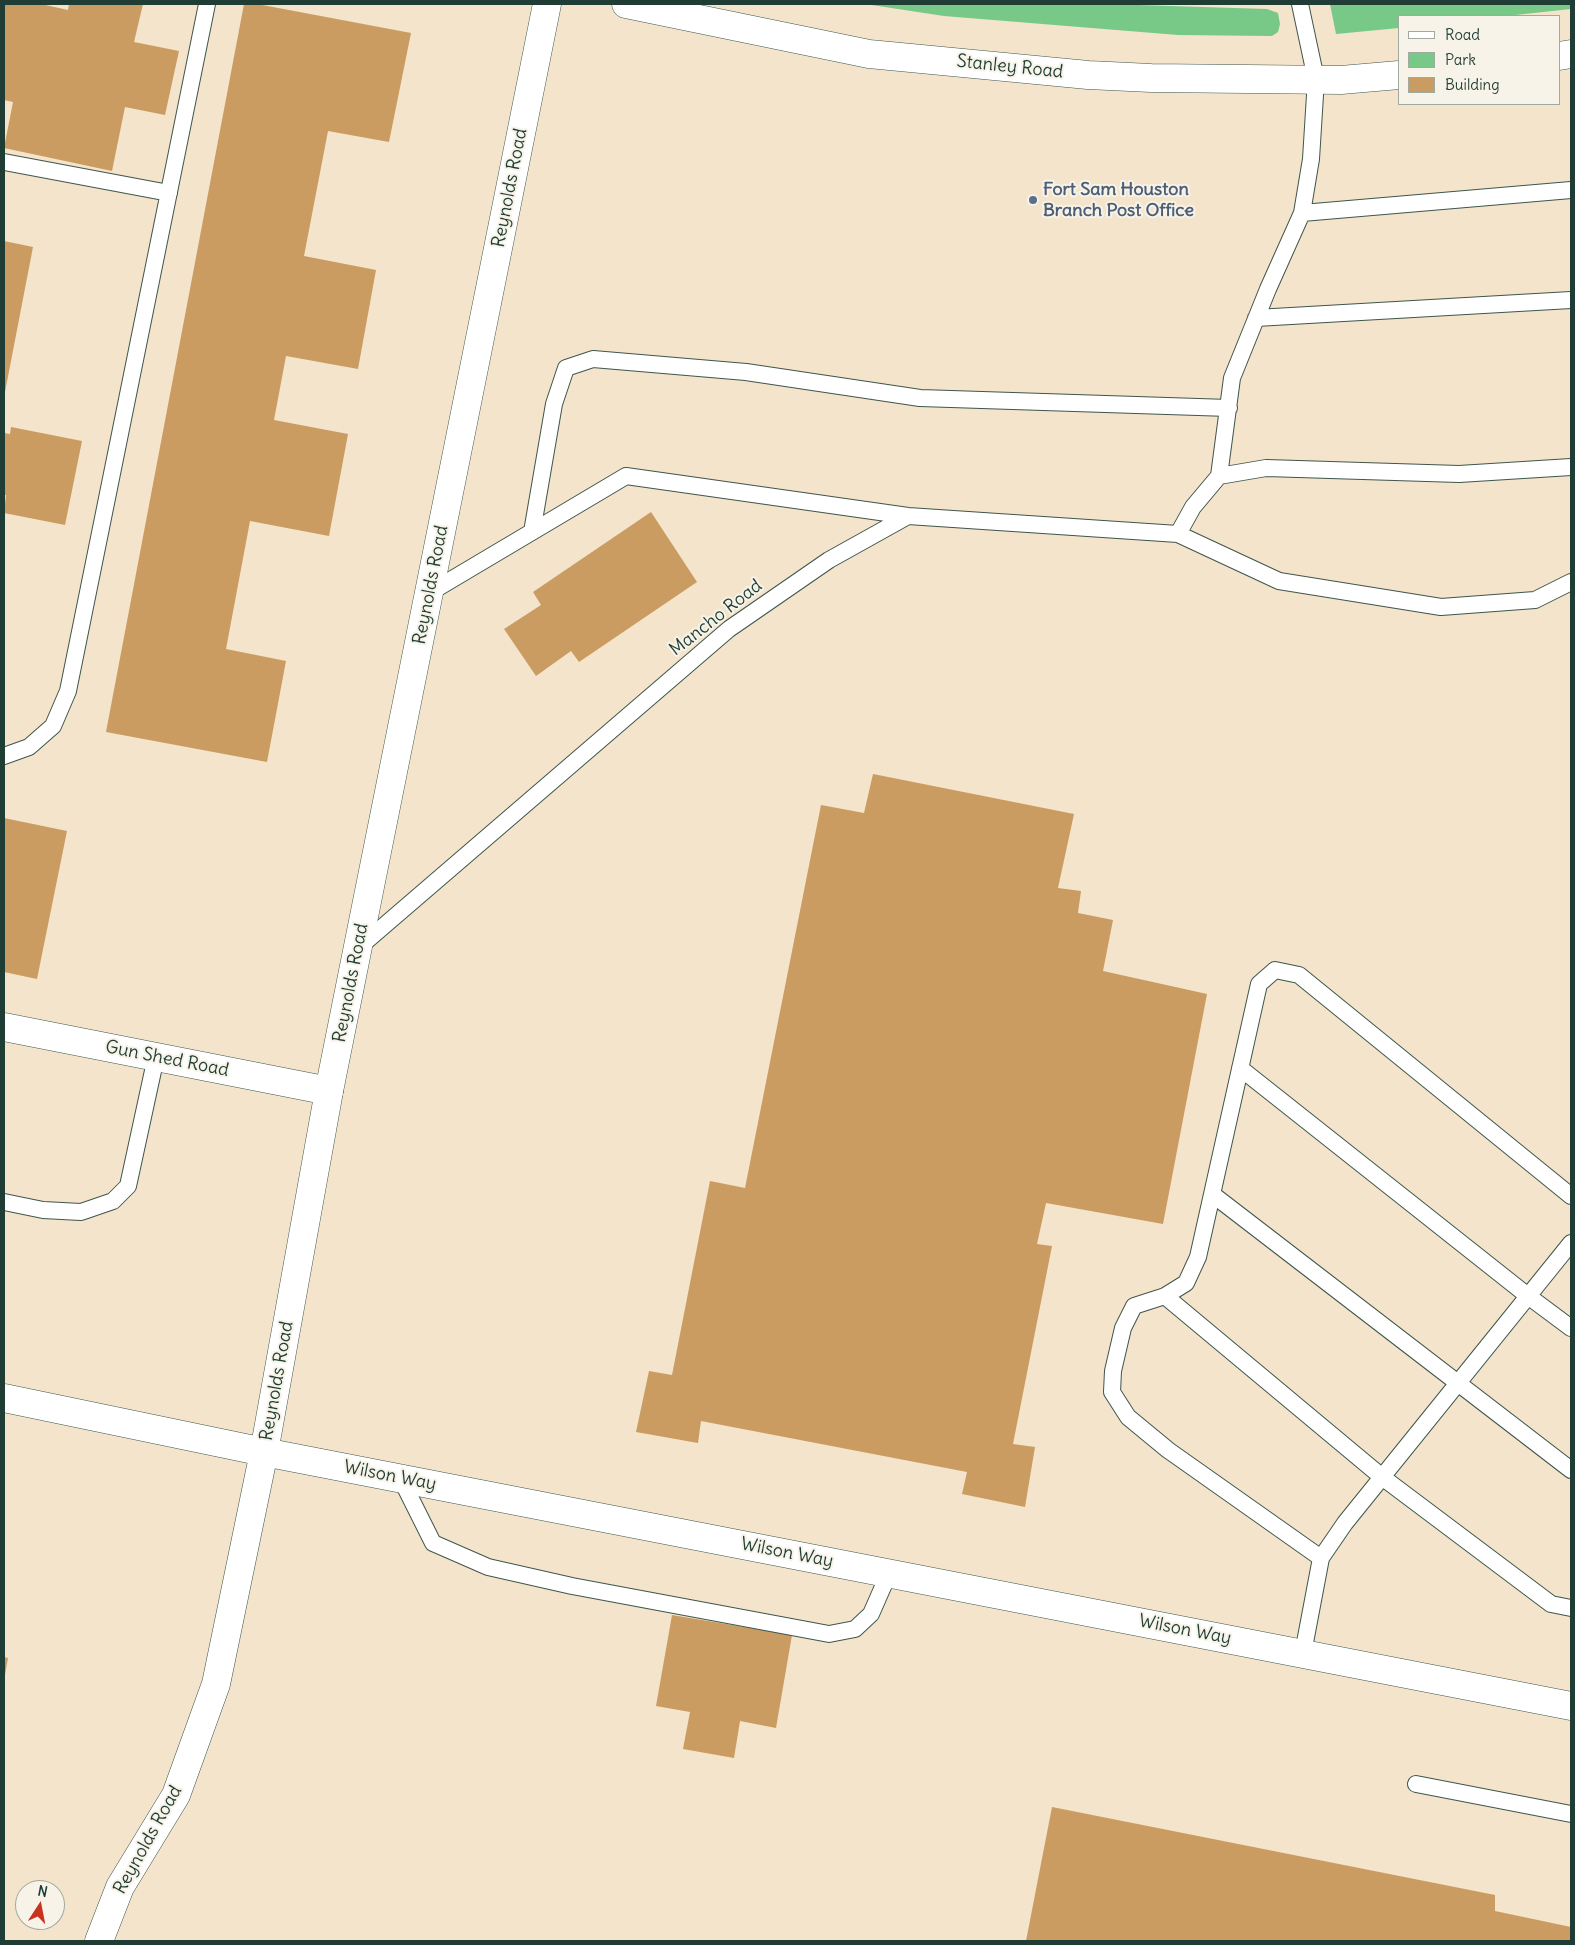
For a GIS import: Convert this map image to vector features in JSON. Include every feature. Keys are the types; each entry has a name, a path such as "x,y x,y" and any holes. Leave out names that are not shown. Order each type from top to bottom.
{"street":[{"name":"Reynolds Road","path":"98,1941 120,1887 176,1795 216,1684 264,1452 329,1091 547,4"},
{"name":"Stanley Road","path":"626,4 869,54 1124,77 1316,79 1398,75"},
{"name":"Gun Shed Road","path":"4,1027 329,1091"},
{"name":"Wilson Way","path":"4,1398 401,1479 1571,1706"}],"lane":[{"path":"4,756 29,747 53,726 68,690 207,4"},
{"path":"1178,534 1193,507 1219,476 1232,378 1302,214 1311,159 1316,79 1300,4"},
{"path":"4,162 169,193"},
{"path":"1302,214 1571,190"},
{"path":"1256,318 1571,300"},
{"path":"532,532 554,404 566,368 593,359 746,372 920,398 1229,408"},
{"path":"1219,476 1266,468 1459,474 1571,467"},
{"path":"429,593 626,476 908,516 1178,534 1279,581 1441,606 1535,600 1571,582"},
{"name":"Mancho Road","path":"358,949 729,629 829,560 908,516"},
{"path":"1321,1558 1168,1450 1128,1417 1112,1392 1113,1371 1123,1328 1134,1306 1165,1296 1186,1283 1198,1257 1259,984 1274,970 1299,975 1571,1196"},
{"path":"4,1202 43,1210 81,1212 112,1201 128,1186 156,1057"},
{"path":"1240,1068 1571,1328"},
{"path":"1212,1194 1571,1470"},
{"path":"1303,1654 1321,1558 1345,1523 1571,1243"},
{"path":"1165,1296 1382,1478 1551,1604 1571,1608"},
{"path":"401,1479 434,1543 488,1567 572,1586 829,1634 855,1629 871,1614 889,1573"},
{"path":"1416,1784 1571,1814"}],"green space":[{"path":"865,4 1106,4 1267,9 1278,13 1280,24 1278,32 1272,36 1178,35 944,16"},
{"path":"1330,4 1571,4 1571,9 1515,15 1398,15 1398,28 1336,34"}],"building":[{"path":"4,4 41,4 68,10 69,4 143,4 134,42 179,51 165,115 125,107 112,171 4,148 13,102 4,100"},
{"path":"244,4 257,4 411,33 389,142 328,131 304,256 376,270 358,369 286,356 274,420 348,434 329,536 250,521 226,649 286,661 267,762 106,732"},
{"path":"4,241 33,247 5,392 4,392"},
{"path":"11,427 82,441 65,525 4,513 6,495 4,495 4,433 10,434"},
{"path":"651,512 697,582 579,662 571,651 536,676 504,629 541,605 533,592"},
{"path":"873,774 1074,814 1058,888 1081,891 1078,913 1113,920 1103,971 1207,994 1163,1224 1046,1203 1037,1244 1052,1246 1013,1444 1035,1447 1025,1507 962,1494 967,1472 701,1421 698,1443 636,1432 649,1371 672,1375 710,1181 745,1188 821,805 864,813"},
{"path":"4,818 67,831 37,979 4,972"},
{"path":"672,1615 792,1635 776,1728 740,1721 734,1758 683,1749 690,1712 656,1706"},
{"path":"4,1657 8,1658 5,1675 4,1675"},
{"path":"1052,1807 1495,1895 1495,1911 1571,1927 1571,1941 1026,1941"}],"place":[{"name":"Fort Sam Houston Branch Post Office","path":"1033,200"}]}
